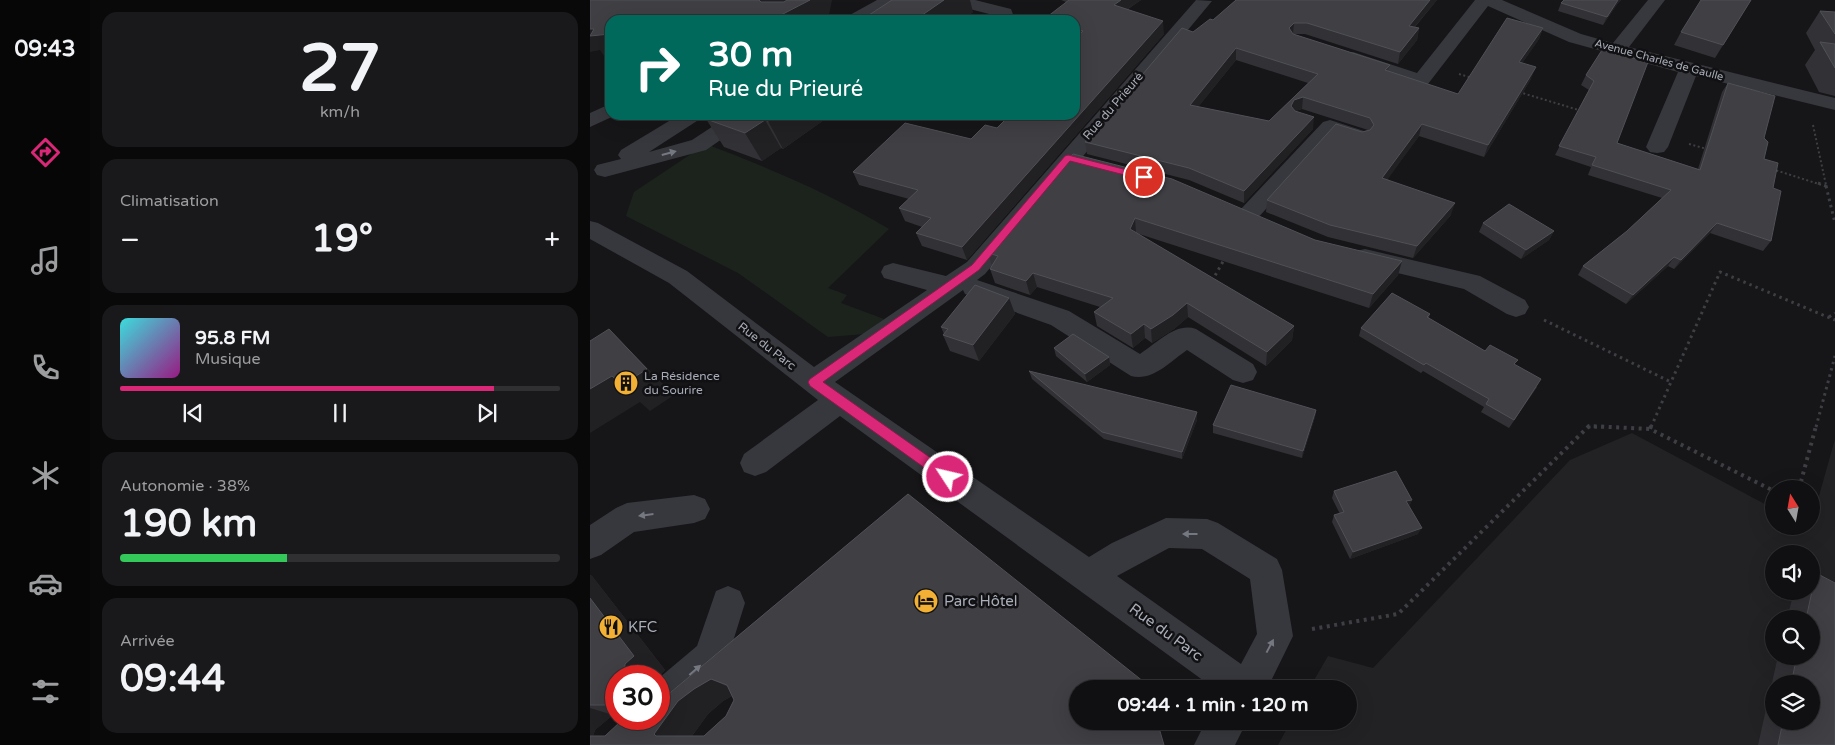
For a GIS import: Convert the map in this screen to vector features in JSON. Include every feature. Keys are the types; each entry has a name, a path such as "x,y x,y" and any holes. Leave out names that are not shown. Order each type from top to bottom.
{"street":[{"path":"956,0 1005,13 1005,15"},
{"name":"Rue du Prieuré","path":"814,382 976,268 1204,0"},
{"path":"1336,52 1421,80 1486,0"},
{"name":"Avenue Charles de Gaulle","path":"1486,0 1575,38 1689,69 1835,104"},
{"path":"1617,50 1657,0"},
{"path":"872,15 896,8"},
{"path":"1659,141 1689,69"},
{"path":"590,121 605,113"},
{"path":"1308,119 1360,136"},
{"path":"597,174 686,120"},
{"path":"597,174 699,145 736,120"},
{"path":"1249,215 1330,126"},
{"path":"1068,158 1096,165"},
{"name":"Rue du Parc","path":"590,229 678,277 814,382 1233,680"},
{"path":"1340,251 1471,282 1516,307"},
{"path":"893,272 953,284 1060,318 1142,368 1187,336 1243,372"},
{"path":"755,464 839,400"},
{"path":"590,544 627,518 694,509"},
{"path":"1087,576 1124,554 1166,533 1207,534 1265,570 1275,636"},
{"path":"670,692 711,657 728,603"},
{"name":"Rue du Parc","path":"1251,680 1275,636"},
{"path":"1213,745 1222,730"}],"path":[{"path":"1432,66 1478,80"},
{"path":"1514,91 1588,113"},
{"path":"1807,98 1835,223"},
{"path":"1659,141 1707,149"},
{"path":"1771,169 1826,186"},
{"path":"1208,288 1249,215"},
{"path":"1650,429 1720,272 1835,320"},
{"path":"1516,307 1672,382"},
{"path":"1829,317 1835,313"},
{"path":"1801,480 1835,356"},
{"path":"1275,636 1398,614 1589,426 1650,429 1765,486"}],"shaded area":[{"path":"706,144 799,182 845,204 889,229 828,288 847,295 841,303 884,319 865,334 828,337 738,273 626,216 634,192"},
{"path":"1632,433 1765,504 1765,535 1820,535 1820,492 1835,439 1835,745 1278,745 1286,730 1357,730 1357,680 1314,680 1328,656 1373,668 1570,460"}],"building":[{"path":"590,0 759,0 761,2 784,2 787,0 810,0 781,15 605,15 605,34 590,36 594,29 590,29"},
{"path":"892,0 944,0 922,15 869,15"},
{"path":"1069,0 1121,0 1114,5 1163,21 1080,114 1080,34 1083,31 1080,30 1080,15 1050,15"},
{"path":"1236,0 1430,0 1409,26 1419,28 1400,52 1307,23 1294,23 1289,28 1293,34 1390,65 1385,70 1458,94 1507,18 1543,28 1519,62 1536,67 1488,145 1422,124 1382,178 1455,203 1417,246 1330,225 1267,200 1336,124 1362,132 1370,130 1374,125 1370,118 1303,97 1294,100 1291,106 1295,111 1314,117 1244,191 1189,168 1085,142 1182,28 1193,32 1210,19 1213,20","holes":["1236,48 1318,74 1269,121 1190,105"]},
{"path":"1564,0 1618,0 1607,17 1561,3"},
{"path":"1701,0 1751,0 1723,45 1681,32"},
{"path":"1820,11 1835,12 1835,34"},
{"path":"1820,42 1835,44 1835,68"},
{"path":"1602,50 1648,62 1617,143 1700,170 1728,83 1775,96 1764,138 1768,142 1764,159 1778,163 1773,188 1781,191 1771,241 1717,223 1681,260 1674,257 1633,295 1583,266 1627,231 1671,190 1592,165 1596,157 1559,146 1594,81 1586,75"},
{"path":"709,120 765,120 745,133"},
{"path":"1005,120 1075,120 962,247 916,233 931,218 899,208 918,190 853,172 905,123 971,139 985,125 997,128"},
{"path":"1073,154 1172,179 1315,240 1402,261 1373,294 1135,218 1130,229 1294,326 1267,352 1187,303 1173,315 1151,329 1144,324 1131,334 1094,312 1113,298 1033,273 1026,281 990,269 998,256 988,253"},
{"path":"1509,204 1554,231 1526,250 1483,223"},
{"path":"975,285 1009,298 973,345 943,335 948,329 941,327"},
{"path":"1392,293 1430,314 1427,317 1485,351 1490,345 1518,360 1514,364 1541,379 1514,420 1486,404 1489,399 1426,363 1424,365 1361,328"},
{"path":"609,329 647,369 622,385 612,376 590,389 590,341"},
{"path":"1073,334 1109,357 1085,374 1054,348"},
{"path":"1029,371 1197,412 1182,452 1102,432"},
{"path":"1231,385 1316,410 1303,451 1213,425"},
{"path":"1396,471 1412,500 1406,501 1422,528 1353,552 1334,515 1344,512 1334,491"},
{"name":"Parc Hôtel","path":"908,494 1141,680 1069,680 1069,730 1160,730 1164,745 590,745 590,736 605,736 611,730 657,730 654,734 656,736 704,736 726,716 734,700 727,685 711,679 678,701 670,712 670,693"},
{"path":"1820,575 1835,583 1835,745 1778,745 1781,730 1820,730 1820,675 1793,675 1795,665 1820,665 1820,610 1808,610 1810,600 1820,600"},
{"path":"590,598 634,656 625,665 605,665 605,705 590,705"}],"place":[{"name":"La Résidence du Sourire","path":"626,383"},
{"name":"Parc Hôtel","path":"926,601"},
{"name":"KFC","path":"611,627"}],"route":[{"path":"948,477 814,382 976,268 1068,158 1144,177"}]}
